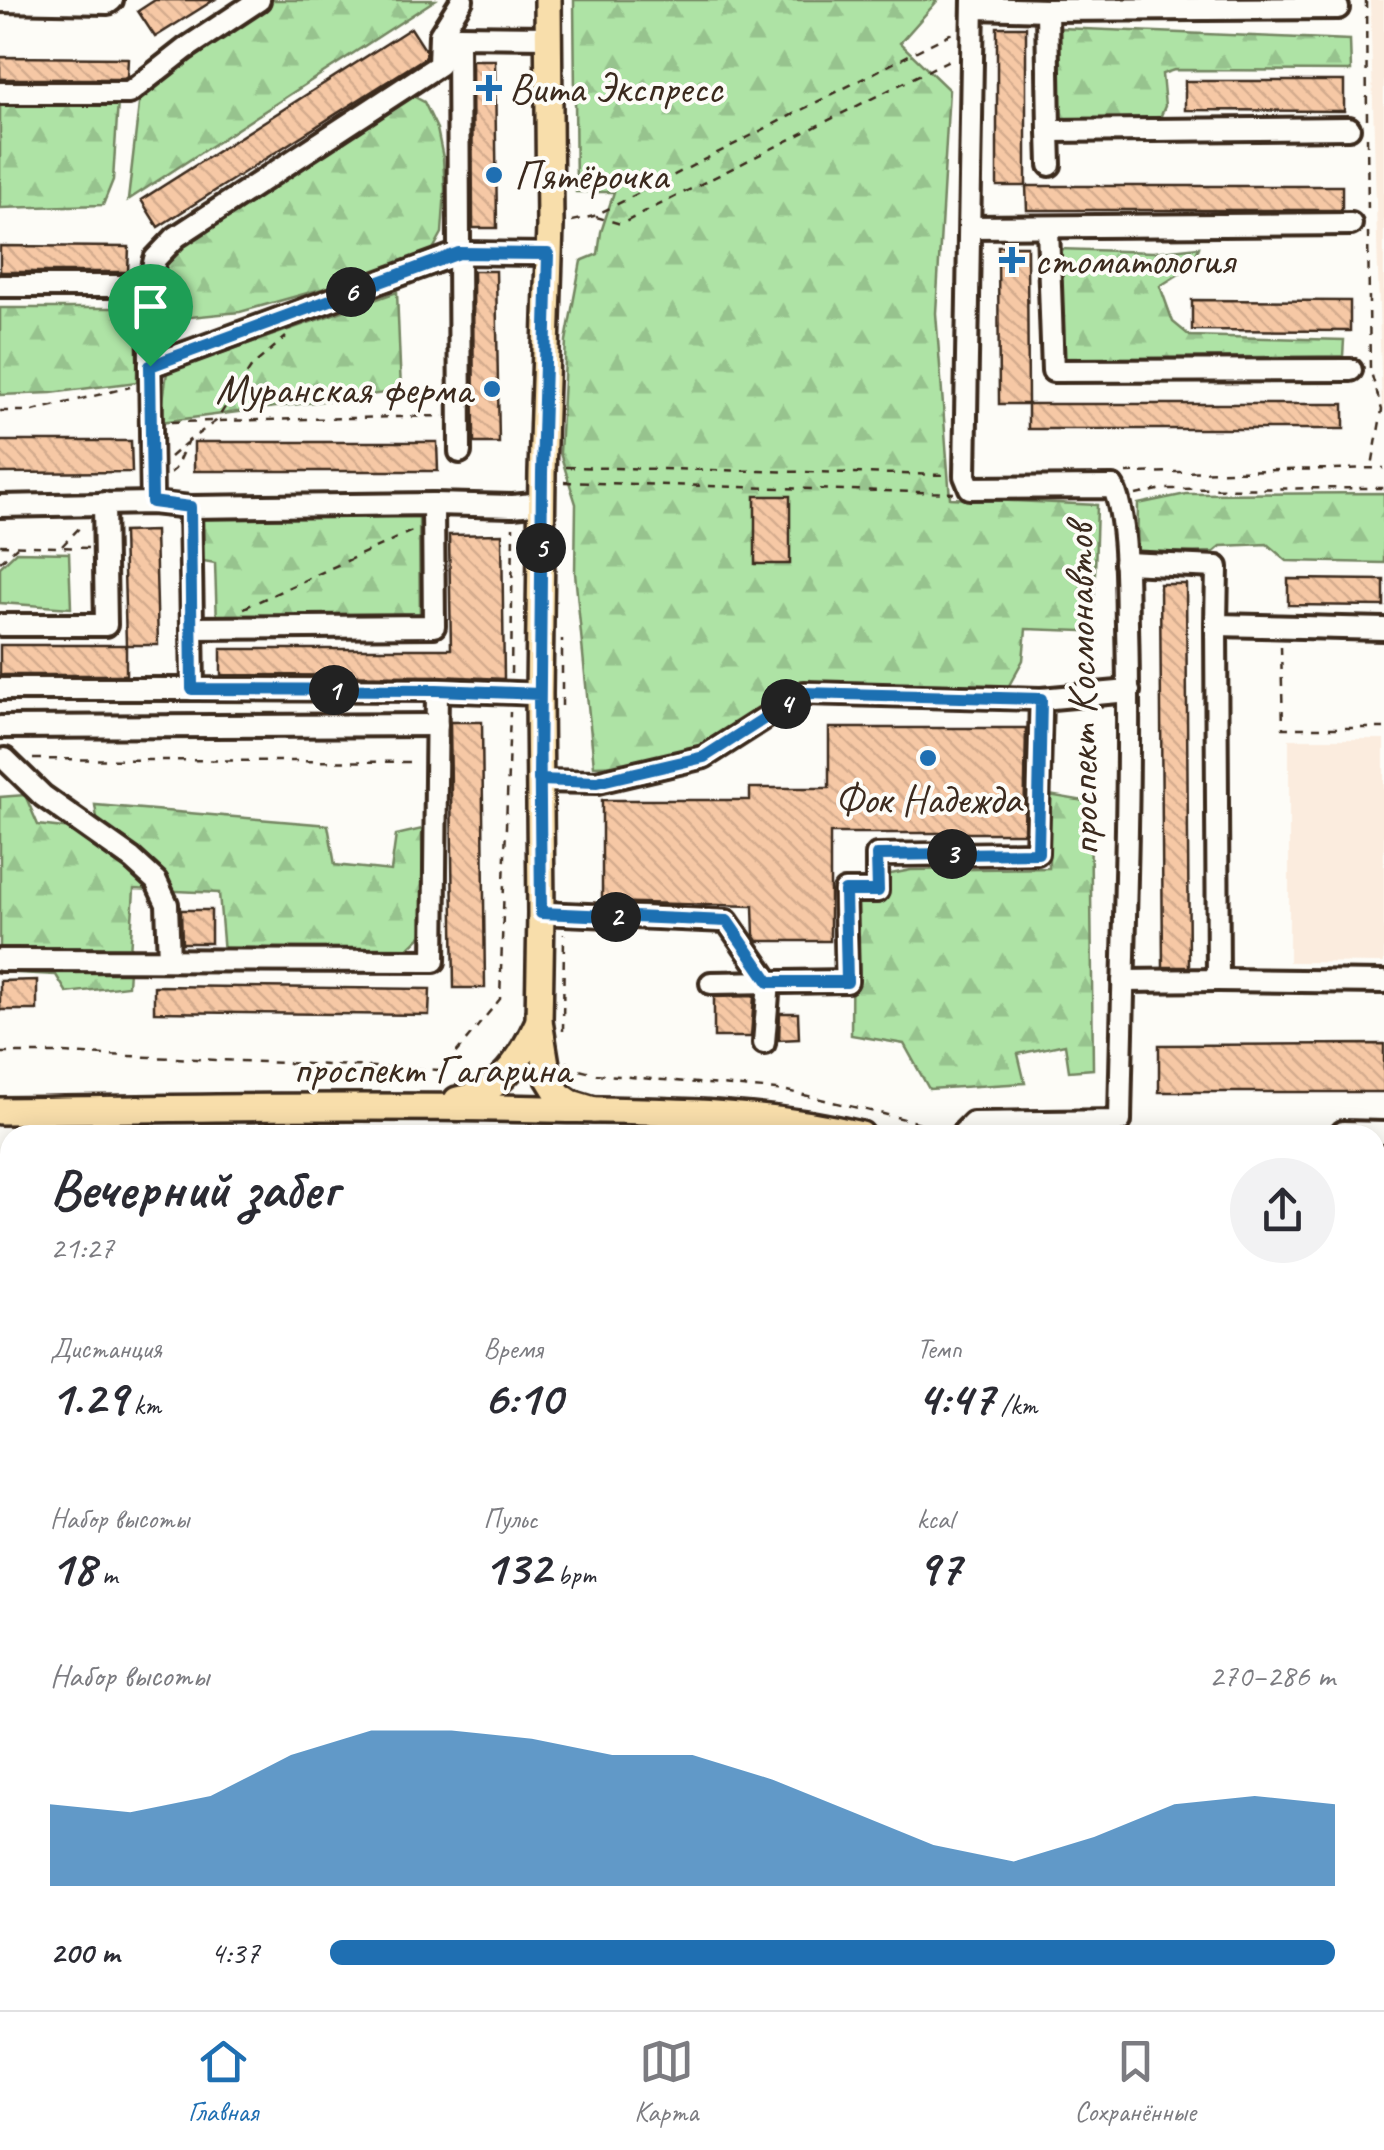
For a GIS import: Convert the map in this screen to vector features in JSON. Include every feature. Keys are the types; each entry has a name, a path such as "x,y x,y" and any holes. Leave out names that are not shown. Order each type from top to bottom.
{"main road":[{"path":"548,0 550,226 539,780 552,913 539,1021 548,1077 558,1095 594,1110"},
{"path":"422,1106 474,1097 499,1082 528,1044 539,1021"},
{"name":"проспект Гагарина","path":"0,1110 422,1106 754,1116 815,1125"}],"street":[{"path":"0,2 112,0"},
{"path":"0,92 129,93 185,49 259,0"},
{"path":"152,492 149,286 155,259 176,237 439,65 440,35 462,0"},
{"path":"973,10 1338,8"},
{"name":"проспект Космонавтов","path":"971,1125 1120,1121 1129,691 1125,563 1119,499 1113,487 970,488 965,476 973,10"},
{"path":"1047,10 1050,165"},
{"path":"460,452 458,36 548,37"},
{"path":"1049,131 1350,128"},
{"path":"970,227 1351,224"},
{"path":"1048,228 1052,370 1352,370"},
{"path":"150,374 459,253 548,254"},
{"path":"0,286 149,286"},
{"path":"0,506 104,503 152,492 190,507 433,512 542,503"},
{"path":"0,625 106,625 104,503"},
{"path":"190,507 192,689"},
{"path":"192,628 434,626 433,512"},
{"path":"1125,563 1216,567 1218,980"},
{"path":"1216,625 1384,629"},
{"path":"0,690 437,690 539,694"},
{"path":"0,960 434,960 437,690"},
{"path":"539,780 597,782 704,757 804,693 1041,699 1129,691"},
{"path":"711,984 847,982 845,891 878,891 877,855 1038,853 1041,699"},
{"path":"0,727 437,725"},
{"path":"5,759 43,796 156,880 167,904 170,960"},
{"path":"552,913 727,921 769,982 764,1043"},
{"path":"1123,981 1384,982"}],"path":[{"path":"1366,0 1370,369 1382,410 1372,468"},
{"path":"550,226 594,216 973,10"},
{"path":"594,216 621,224 972,48"},
{"path":"152,492 175,469 188,442 216,421 252,366 288,336"},
{"path":"0,411 32,411 150,374"},
{"path":"151,422 460,416"},
{"path":"61,547 104,503"},
{"path":"0,1053 442,1070 500,998 513,506"},
{"path":"237,612 433,512"},
{"path":"0,545 104,548"},
{"path":"0,562 18,546"},
{"path":"1280,626 1282,728 1384,728"},
{"path":"5,759 436,762"},
{"path":"552,913 563,1040"},
{"path":"563,1058 575,1069 596,1074 787,1090 925,1125"}],"shaded area":[{"path":"1370,0 1384,0 1384,410 1382,410"},
{"path":"1289,739 1384,739 1384,963 1289,962"}],"green space":[{"path":"271,0 435,0 128,200 141,87"},
{"path":"574,0 938,0 900,43 949,90 936,313 950,498 1097,505 1094,606 1082,631 1026,629 1023,660 1007,689 788,691 668,764 594,766 575,573 576,504 560,453 566,341 581,261 598,254 614,192 576,192"},
{"path":"1060,28 1350,40 1351,71 1174,70 1162,74 1165,106 1157,125 1060,127"},
{"path":"411,95 424,102 437,129 443,158 442,233 431,253 386,271 240,312 161,320 156,286 167,253 381,110"},
{"path":"0,100 118,101 113,180 103,205 0,208"},
{"path":"1199,247 1192,266 1160,286 1173,322 1190,336 1344,340 1343,356 1064,359 1059,249 1153,252"},
{"path":"397,292 401,391 160,422 167,372"},
{"path":"0,308 137,308 137,382 0,395"},
{"path":"1384,493 1384,563 1287,561 1267,544 1221,546 1214,552 1137,554 1138,504 1186,494"},
{"path":"201,516 419,517 420,624 217,624 215,563 198,560"},
{"path":"16,552 69,553 71,608 0,603 0,567"},
{"path":"25,795 38,825 99,832 95,805 328,825 335,865 391,871 396,835 422,829 423,934 398,958 224,953 219,893 134,889 128,986 67,993 56,975 0,972 0,797"},
{"path":"1049,795 1090,802 1093,1069 1069,1071 1065,1044 1018,1054 1025,1083 929,1089 904,1044 851,1035 852,899 891,874 911,870 1049,868"}],"building":[{"path":"155,0 214,0 155,37 138,11"},
{"path":"997,27 1026,27 1026,186 997,186"},
{"path":"411,28 426,57 158,227 141,200"},
{"path":"0,57 128,58 127,77 0,79"},
{"path":"472,60 495,60 497,228 473,228"},
{"path":"1185,81 1344,81 1344,111 1185,110"},
{"path":"1026,186 1342,186 1342,210 1027,210"},
{"path":"0,246 129,247 128,272 0,272"},
{"path":"998,246 1027,246 1028,404 999,404"},
{"path":"473,271 496,271 499,443 474,443"},
{"path":"1192,300 1350,301 1350,331 1192,330"},
{"path":"1028,404 1344,404 1344,429 1028,429"},
{"path":"0,441 131,441 132,472 0,473"},
{"path":"194,442 437,442 438,471 194,471"},
{"path":"755,496 790,496 790,564 755,564"},
{"path":"155,531 158,645 126,645 123,532"},
{"path":"502,534 504,679 221,675 221,649 451,649 449,535"},
{"path":"1288,579 1384,580 1384,606 1288,605"},
{"path":"1160,584 1186,584 1189,967 1163,967"},
{"path":"0,645 126,645 126,675 0,675"},
{"path":"450,722 482,722 485,988 454,988"},
{"path":"829,728 1026,728 1024,833 830,833 830,941 758,941 754,935 753,906 602,902 602,800 750,800 750,788 829,788"},
{"path":"181,910 211,910 211,943 182,943"},
{"path":"37,980 37,1010 0,1010 0,981"},
{"path":"154,986 430,989 429,1015 154,1012"},
{"path":"754,996 751,1037 714,1037 714,997"},
{"path":"780,1013 798,1013 799,1039 779,1040"},
{"path":"1384,1044 1384,1092 1159,1092 1159,1045"}],"place":[{"name":"Вита Экспресс","path":"489,88"},
{"name":"Пятёрочка","path":"494,175"},
{"name":"стоматология","path":"1012,260"},
{"name":"Муранская ферма","path":"492,389"},
{"name":"Фок Надежда","path":"928,758"}],"route":[{"path":"150,366 152,502 190,507 192,689 539,694 539,780 541,913 727,921 769,982 847,982 845,891 878,891 877,855 1038,853 1041,699 804,693 704,757 597,782 539,780 548,254 459,253 150,366"}]}
